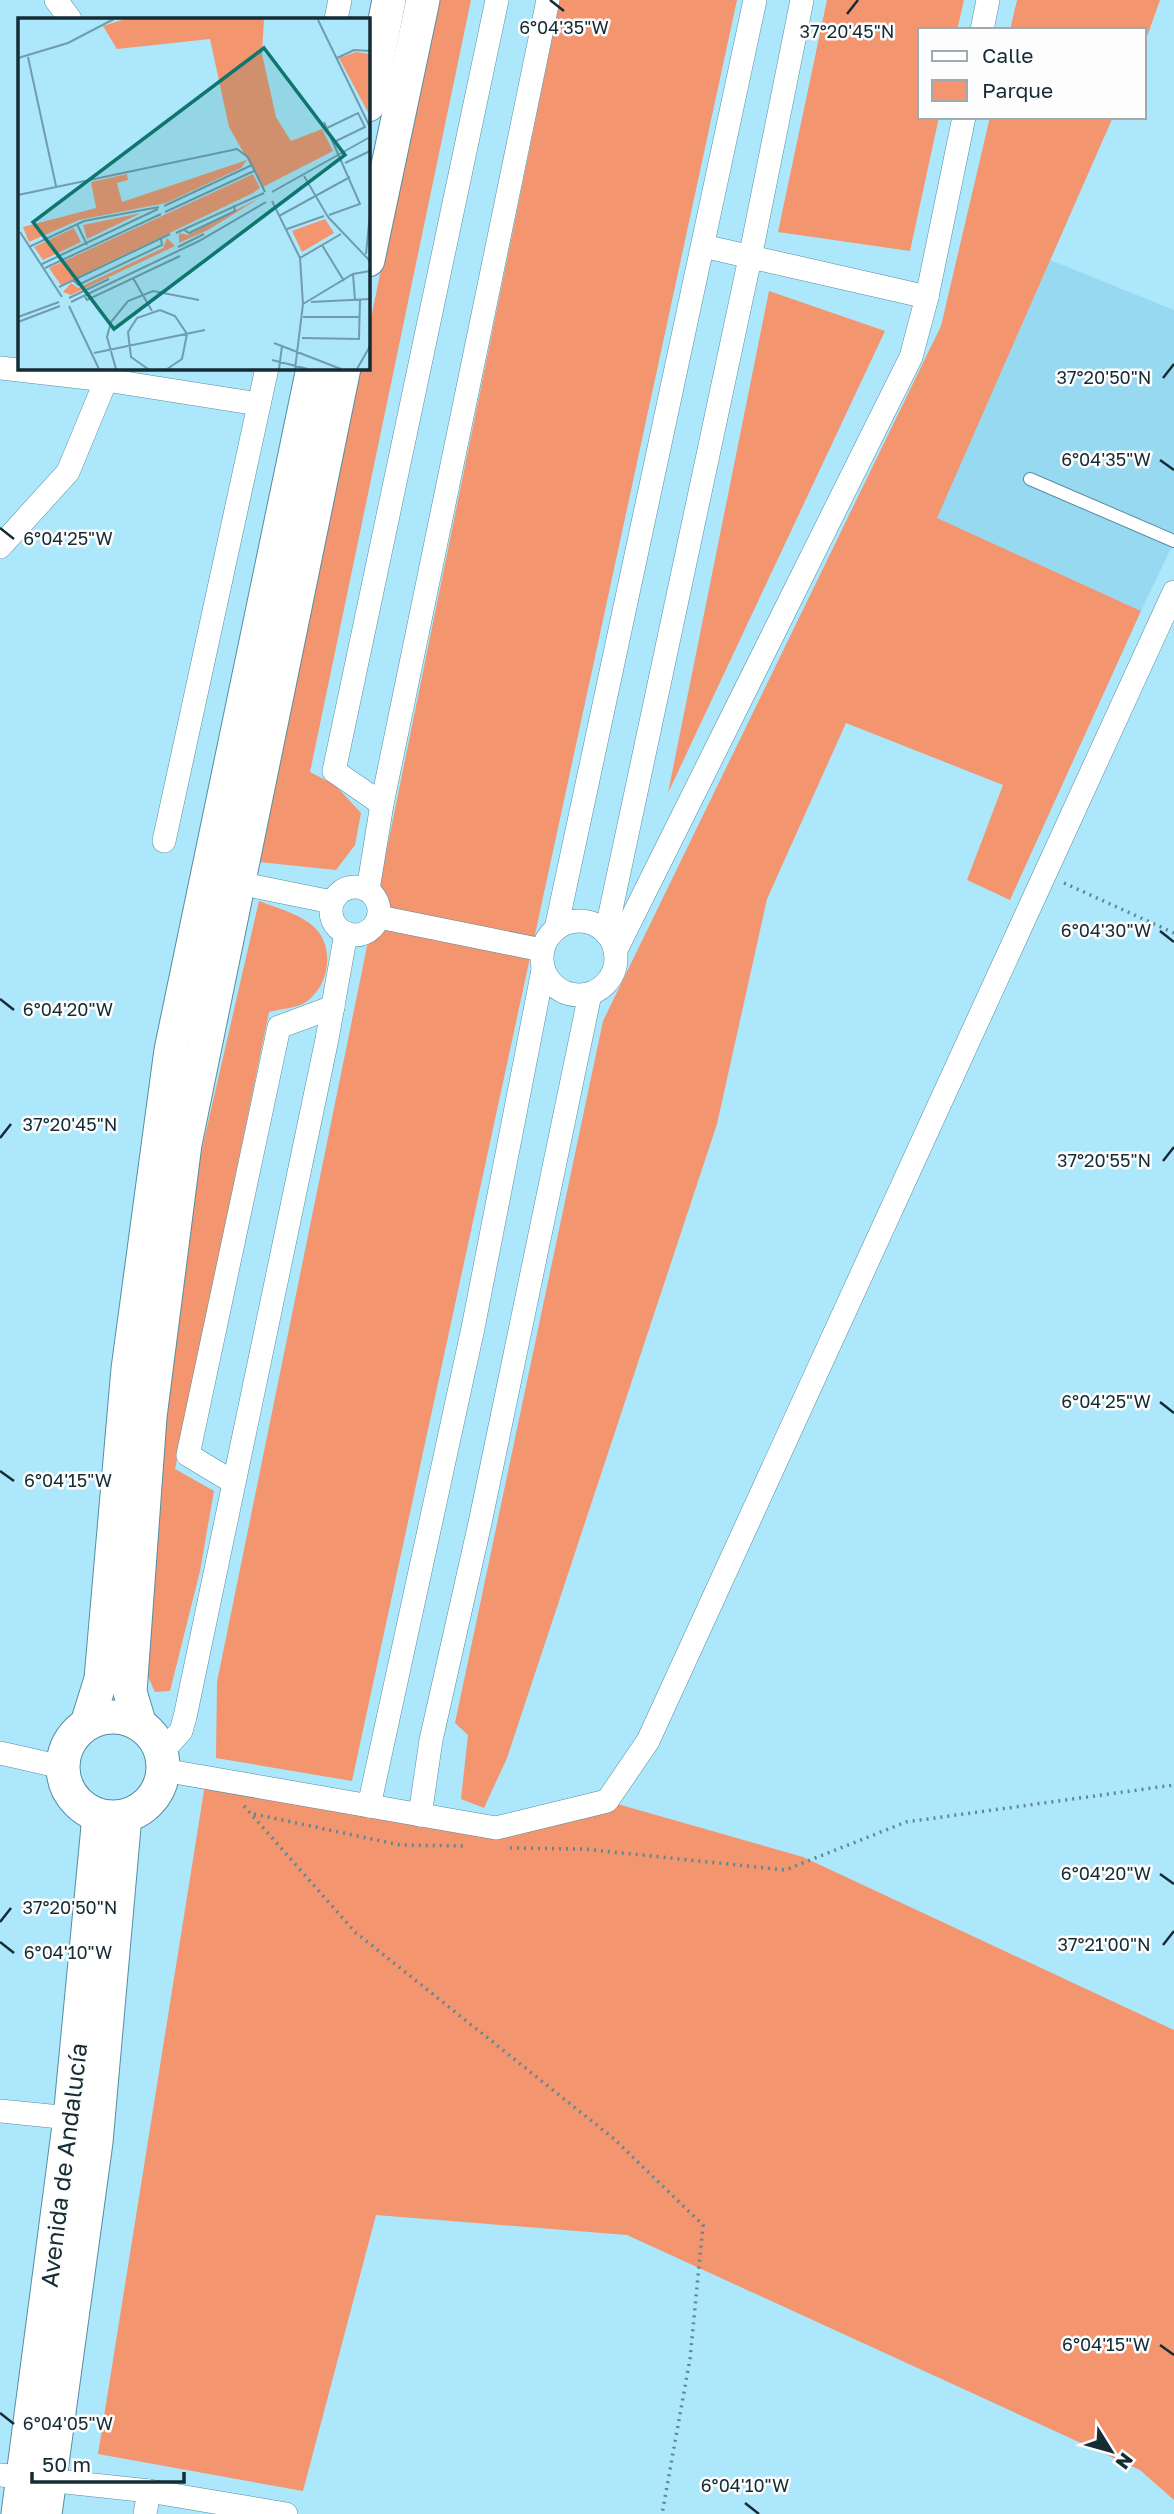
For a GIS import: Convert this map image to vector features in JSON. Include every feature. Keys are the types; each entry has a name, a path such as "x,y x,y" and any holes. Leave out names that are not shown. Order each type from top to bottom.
{"street":[{"path":"56,0 69,18"},
{"path":"336,18 340,0"},
{"path":"369,100 389,0"},
{"path":"369,255 423,0"},
{"path":"382,804 334,771 497,0"},
{"path":"368,890 382,804 548,0"},
{"path":"369,1806 468,1355 543,960 556,929 755,0"},
{"path":"420,1815 431,1740 480,1523 590,994 610,978 615,965 610,942 802,0"},
{"path":"982,28 988,0"},
{"path":"610,942 911,357 927,298 964,119"},
{"path":"703,246 927,298"},
{"path":"0,369 108,374 260,404"},
{"path":"164,841 267,369"},
{"path":"87,1724 101,1679 128,1369 171,1050 313,369"},
{"path":"140,1725 130,1692 150,1417 185,1144 344,369"},
{"path":"0,547 68,471 108,374"},
{"path":"345,933 332,1007 181,1731 162,1761 151,1799 140,1810 112,1816 84,1809 72,1798 65,1783 62,1767 65,1750 74,1735 87,1724 114,1716 140,1725 149,1732 162,1761 206,1778 420,1815 496,1828 607,1801 648,1741 1174,592"},
{"path":"238,883 332,902"},
{"path":"353,886 368,890 377,900 379,917 368,932 345,933 333,922 332,902 341,890 353,886"},
{"path":"379,917 543,960"},
{"path":"556,929 576,921 588,922 610,942"},
{"path":"543,960 554,986 565,993 590,994"},
{"path":"233,1482 188,1455 196,1415 279,1027 332,1007"},
{"path":"0,1753 62,1767"},
{"name":"Avenida de Andalucía","path":"45,2514 25,2478 70,2118 112,1816"},
{"name":"Avenida de Andalucía","path":"18,2514 96,2142 112,1816"},
{"path":"0,2111 70,2118"},
{"path":"25,2478 149,2491 286,2514"},
{"path":"145,2514 149,2491"}],"lane":[{"path":"1030,479 1174,541"}],"path":[{"path":"1046,875 1174,933"},
{"path":"206,1778 253,1813 355,1932 613,2138 703,2225 690,2359 662,2514"},
{"path":"505,1847 584,1850 785,1870 906,1822 1174,1785"},
{"path":"253,1813 400,1845 479,1847"}],"shaded area":[{"path":"1050,260 1174,310 1174,542 1141,611 936,518"}],"green space":[{"path":"436,0 471,0 310,772 335,785 361,813 355,845 336,870 259,862 360,369 369,369 369,328"},
{"path":"560,0 737,0 352,1781 216,1758 217,1682"},
{"path":"827,0 964,0 957,28 918,28 918,119 939,119 910,251 778,232"},
{"path":"1017,0 1160,0 1146,39 1146,28 1010,28"},
{"path":"990,119 1112,119 937,518 1141,611 1010,900 967,880 1003,785 846,723 767,899 717,1124 507,1758 484,1808 461,1799 468,1735 455,1723 603,1021 941,326"},
{"path":"769,291 885,331 668,793"},
{"path":"259,901 298,916 317,930 326,948 326,968 320,987 306,1002 269,1012 175,1469 214,1491 200,1571 170,1691 155,1692 145,1670 162,1439 196,1175"},
{"path":"206,1778 496,1828 607,1801 803,1857 1174,2030 1174,2500 1140,2470 627,2235 376,2215 303,2491 98,2454"}]}
